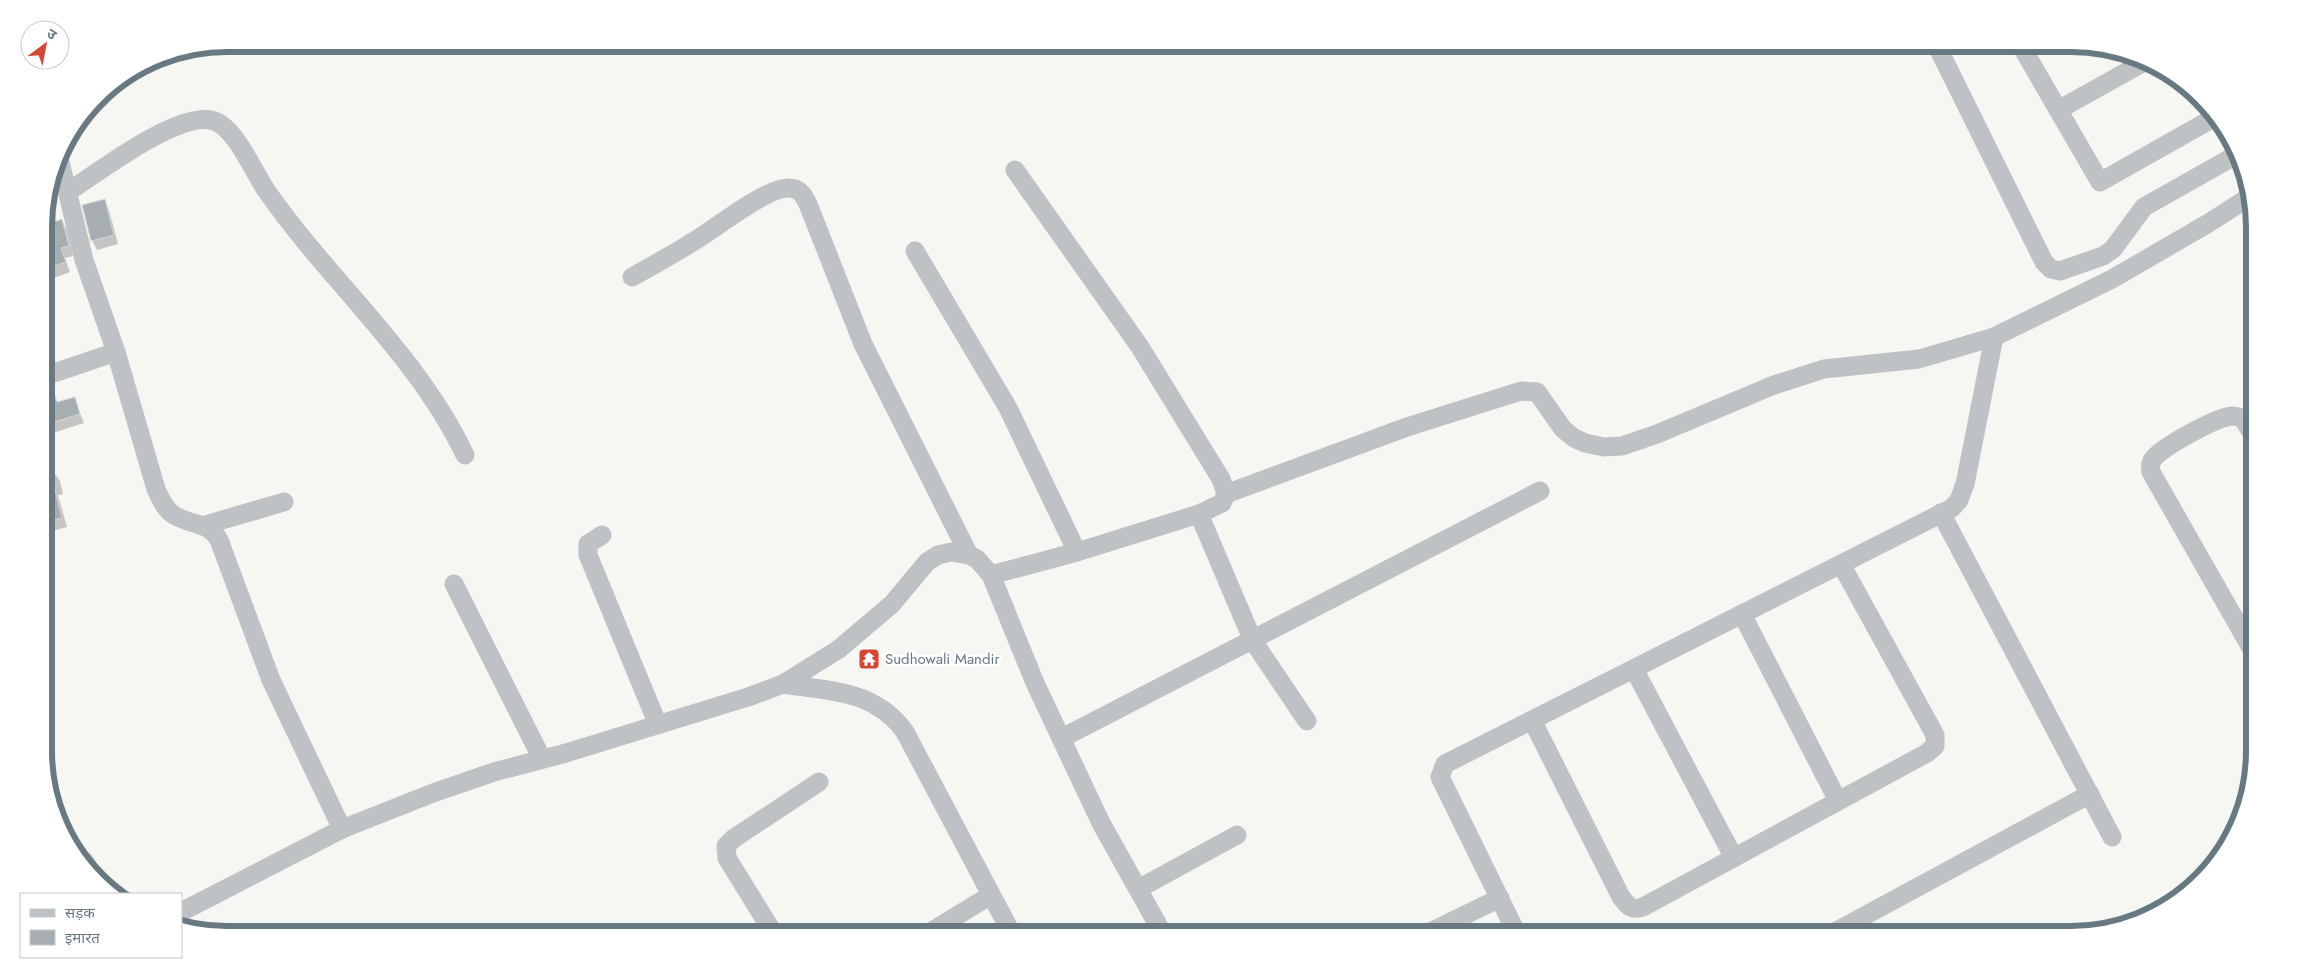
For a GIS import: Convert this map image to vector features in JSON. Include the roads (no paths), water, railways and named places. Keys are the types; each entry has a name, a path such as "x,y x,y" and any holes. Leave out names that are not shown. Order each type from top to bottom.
{"street":[{"path":"1940,52 2044,262 2055,271 2103,256 2113,249 2144,207 2231,158"},
{"path":"2025,52 2100,182 2209,121"},
{"path":"2058,110 2137,66"},
{"path":"68,192 159,133 186,122 202,119 212,120 223,125 233,136 256,177 284,217 354,297 430,394 454,432 465,455"},
{"path":"62,170 84,260 116,352 156,489 164,505 172,513 184,520 205,526 215,532 271,680 342,829"},
{"path":"992,575 1077,552 1199,514 1222,503 1226,494 1221,479 1140,347 1015,170"},
{"path":"632,277 696,240 749,206 780,190 788,188 802,193 863,344 969,555"},
{"path":"1226,494 1407,427 1521,391 1537,392 1563,430 1574,438 1585,443 1604,447 1622,446 1657,434 1774,385 1824,369 1919,359 1994,337 2112,279 2243,201"},
{"path":"915,251 1008,408 1077,552"},
{"path":"1514,925 1440,777 1441,770 1445,764 1941,514 1960,500 1965,484 1994,337"},
{"path":"53,373 116,352"},
{"path":"2246,424 2243,419 2230,416 2165,449 2154,458 2150,465 2151,472 2246,625"},
{"path":"1062,738 1253,641 1540,491"},
{"path":"205,526 284,502"},
{"path":"1199,514 1253,641 1307,721"},
{"path":"1941,514 2112,837"},
{"path":"602,535 588,544 588,555 658,725"},
{"path":"182,911 342,829 433,793 658,725 783,684 839,649 892,604 927,562 938,555 951,552 969,555 982,563 992,575 1035,683 1101,823 1159,925"},
{"path":"1532,720 1621,897 1629,907 1636,909 1643,906 1927,753 1935,746 1935,735 1841,564"},
{"path":"454,584 542,759"},
{"path":"1742,614 1838,801"},
{"path":"1634,669 1734,858"},
{"path":"783,684 851,696 877,704 888,712 905,732 1007,926"},
{"path":"769,926 727,858 726,846 733,839 819,782"},
{"path":"1847,925 2090,794"},
{"path":"1138,889 1236,835"},
{"path":"941,926 991,895"},
{"path":"1444,925 1500,898"}],"place":[{"name":"Sudhowali Mandir","path":"869,659"}]}
